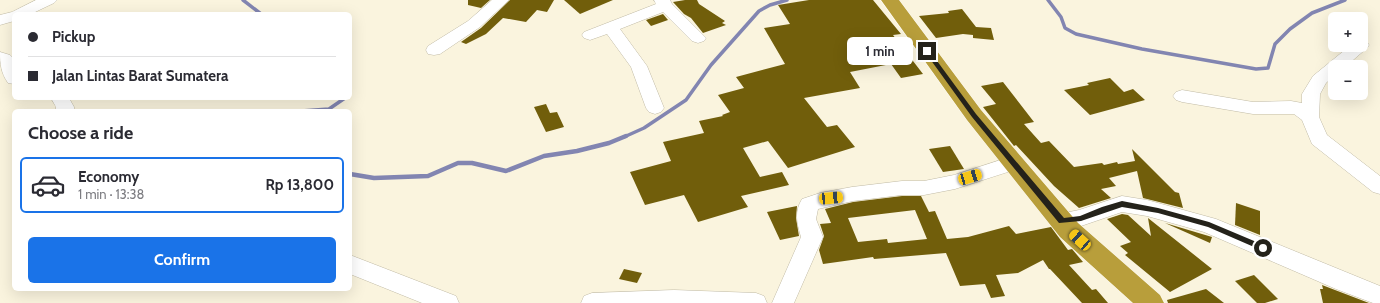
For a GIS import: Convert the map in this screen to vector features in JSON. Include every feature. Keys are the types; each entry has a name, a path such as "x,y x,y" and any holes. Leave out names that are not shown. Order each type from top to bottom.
{"highway":[{"path":"890,0 974,115 1069,230 1151,303"}],"street":[{"path":"22,12 49,0"},
{"path":"434,50 474,24 500,0"},
{"path":"590,34 611,28 664,3 698,38"},
{"path":"0,20 12,17"},
{"path":"611,28 639,66 655,108"},
{"path":"1352,52 1319,80 1311,94 1310,116 1319,139 1380,187"},
{"path":"0,57 6,59 9,63 10,74 12,76"},
{"path":"1182,96 1258,108 1291,106 1300,109 1310,116"},
{"path":"61,100 65,109"},
{"path":"783,303 812,237 806,219 809,204 817,200 846,197 852,194 902,188 924,188 955,182 1013,163"},
{"path":"1062,221 1081,218 1122,204 1154,210 1209,224 1380,296"},
{"path":"352,265 448,303"},
{"path":"592,303 624,301 720,300 756,303"}],"building":[{"path":"468,0 490,0 481,8 468,5"},
{"path":"510,0 554,0 547,12 537,10 526,22 503,18 486,34 466,44 461,42 481,28"},
{"path":"564,0 613,0 580,14"},
{"path":"697,0 699,4 725,21 722,23 726,25 703,33 691,18 684,14 673,2"},
{"path":"809,0 873,0 901,34 893,35 923,74 901,78 891,64 850,72 860,88 804,98 827,127 837,125 855,147 788,168 768,141 743,148 760,177 782,172 789,185 741,196 748,207 698,222 684,195 645,205 630,172 671,161 663,142 704,133 699,121 723,116 722,115 730,112 718,95 744,88 736,77 785,64 764,28 790,24 778,5"},
{"path":"962,9 976,27 991,28 994,40 973,38 973,35 963,34 936,38 919,16 949,13 948,11"},
{"path":"663,14 668,20 651,26 646,20"},
{"path":"1110,78 1124,92 1133,89 1145,100 1090,115 1064,90 1089,85 1087,83"},
{"path":"1003,82 1034,122 1024,124 1041,143 1049,141 1074,167 1102,163 1104,165 1117,162 1118,164 1135,161 1132,149 1175,192 1179,193 1183,208 1143,198 1137,171 1109,178 1116,186 1101,189 1111,198 1079,208 1054,186 1016,145 1014,146 983,107 996,104 981,86"},
{"path":"546,104 550,113 557,112 564,127 546,132 534,107"},
{"path":"950,146 964,169 943,172 929,149"},
{"path":"902,196 921,196 929,212 935,211 947,239 968,237 1009,226 1016,234 1051,227 1068,250 1072,249 1083,262 1069,265 1092,290 1096,289 1108,303 1082,303 1049,269 1043,260 1018,273 996,275 1005,296 991,298 985,284 960,286 946,253 874,259 873,257 823,264 819,250 824,236 820,224 831,223 825,209 853,202","holes":["915,210 927,239 888,243 887,239 858,242 848,218"]},
{"path":"1236,203 1260,211 1260,235 1235,225"},
{"path":"797,206 796,218 799,236 780,240 767,212"},
{"path":"1122,214 1128,215 1151,236 1148,218 1212,269 1170,292 1125,255 1128,253 1120,246 1131,242 1107,219"},
{"path":"1165,223 1212,237 1210,243"},
{"path":"624,269 642,273 637,283 619,279"},
{"path":"1254,275 1278,299 1265,303 1257,303 1235,281"},
{"path":"1322,285 1369,303 1323,303 1320,289 1323,289"},
{"path":"1206,289 1224,303 1168,303 1167,300"}],"waterway":[{"path":"243,0 258,12"},
{"path":"624,137 644,128 686,100 711,65 759,11 770,5 787,0"},
{"path":"1048,0 1061,17 1065,28 1076,34 1142,49 1256,69 1268,68 1275,44 1290,29 1312,13 1345,0"},
{"path":"329,109 342,100"},
{"path":"352,174 374,178 428,176 458,163 472,163 506,171 544,156 577,151 609,143 626,136"}],"route":[{"path":"927,51 974,115 1062,221 1081,218 1122,204 1147,208 1209,224 1263,248"}]}
